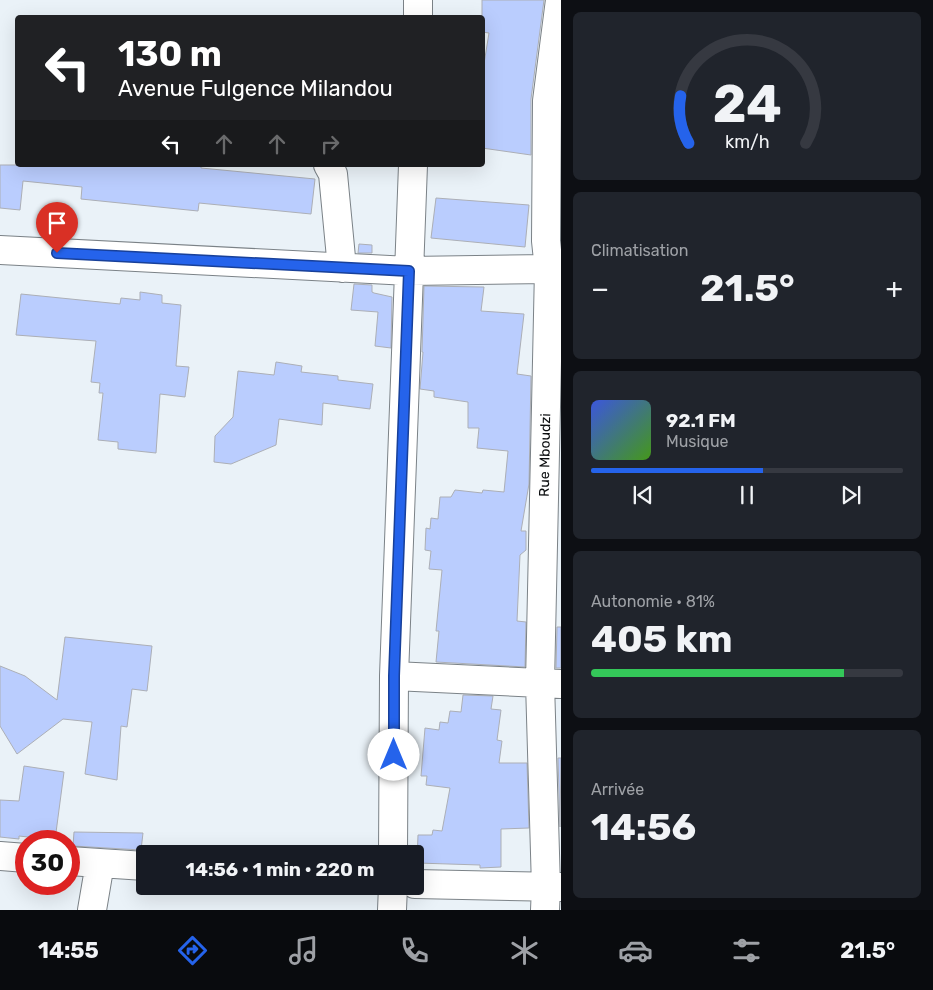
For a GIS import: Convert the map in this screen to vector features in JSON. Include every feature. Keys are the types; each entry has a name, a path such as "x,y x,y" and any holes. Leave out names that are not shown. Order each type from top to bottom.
{"street":[{"path":"418,0 418,15"},
{"name":"Rue Mboudzi","path":"551,895 549,269 553,242 554,102 560,0"},
{"path":"329,167 333,174 342,268"},
{"path":"393,845 394,676 413,167"},
{"path":"0,250 409,271 549,269"},
{"path":"394,676 550,684"},
{"path":"0,856 15,857"},
{"path":"80,862 136,865"},
{"path":"92,910 100,863"},
{"path":"424,885 551,895"},
{"path":"392,910 393,895"}],"building":[{"path":"482,0 544,0 531,99 531,155 485,148 485,58 489,33 485,32 485,15 482,15"},
{"path":"0,165 15,165 15,167 201,167 315,179 311,214 199,203 198,211 81,199 82,187 23,181 20,210 0,208"},
{"path":"436,198 529,205 525,247 431,238"},
{"path":"359,244 372,245 372,253 358,253"},
{"path":"354,284 372,285 372,292 392,297 391,348 375,346 378,312 351,310"},
{"path":"424,286 484,287 481,311 524,314 517,374 531,376 529,484 521,531 526,531 526,550 520,555 517,621 526,622 525,667 436,662 439,631 436,631 442,570 429,569 431,551 425,550 426,528 430,529 431,518 438,519 440,497 451,497 455,490 482,493 483,490 504,492 508,451 477,448 479,428 468,428 468,402 434,397 434,391 420,389 423,352"},
{"path":"140,292 162,295 162,303 181,305 176,366 189,367 185,397 160,394 156,453 118,449 118,442 98,440 103,393 99,393 100,383 91,382 96,341 16,335 21,294 120,304 121,298 140,300"},
{"path":"276,362 302,366 301,372 338,376 338,380 373,384 370,409 323,403 322,425 279,419 276,445 231,464 214,462 215,436 233,417 238,371 274,375"},
{"path":"557,627 561,627 561,668 556,668"},
{"path":"65,637 152,646 147,691 132,689 127,727 121,726 117,780 85,774 92,722 63,719 17,754 0,726 0,666 25,676 57,700"},
{"path":"463,695 493,696 491,709 501,710 497,740 502,741 499,763 527,763 529,828 501,829 501,867 480,868 480,865 424,863 424,845 418,845 418,835 432,835 433,830 442,831 450,788 426,785 427,776 421,776 425,728 439,730 440,722 448,723 450,711 461,712"},
{"path":"558,758 561,758 560,827"},
{"path":"24,766 64,772 56,830 15,830 15,839 0,837 0,800 19,801"},
{"path":"80,832 143,833 142,845 136,845 136,850 80,846"}],"route":[{"path":"57,253 409,271 394,676 394,755"}]}
